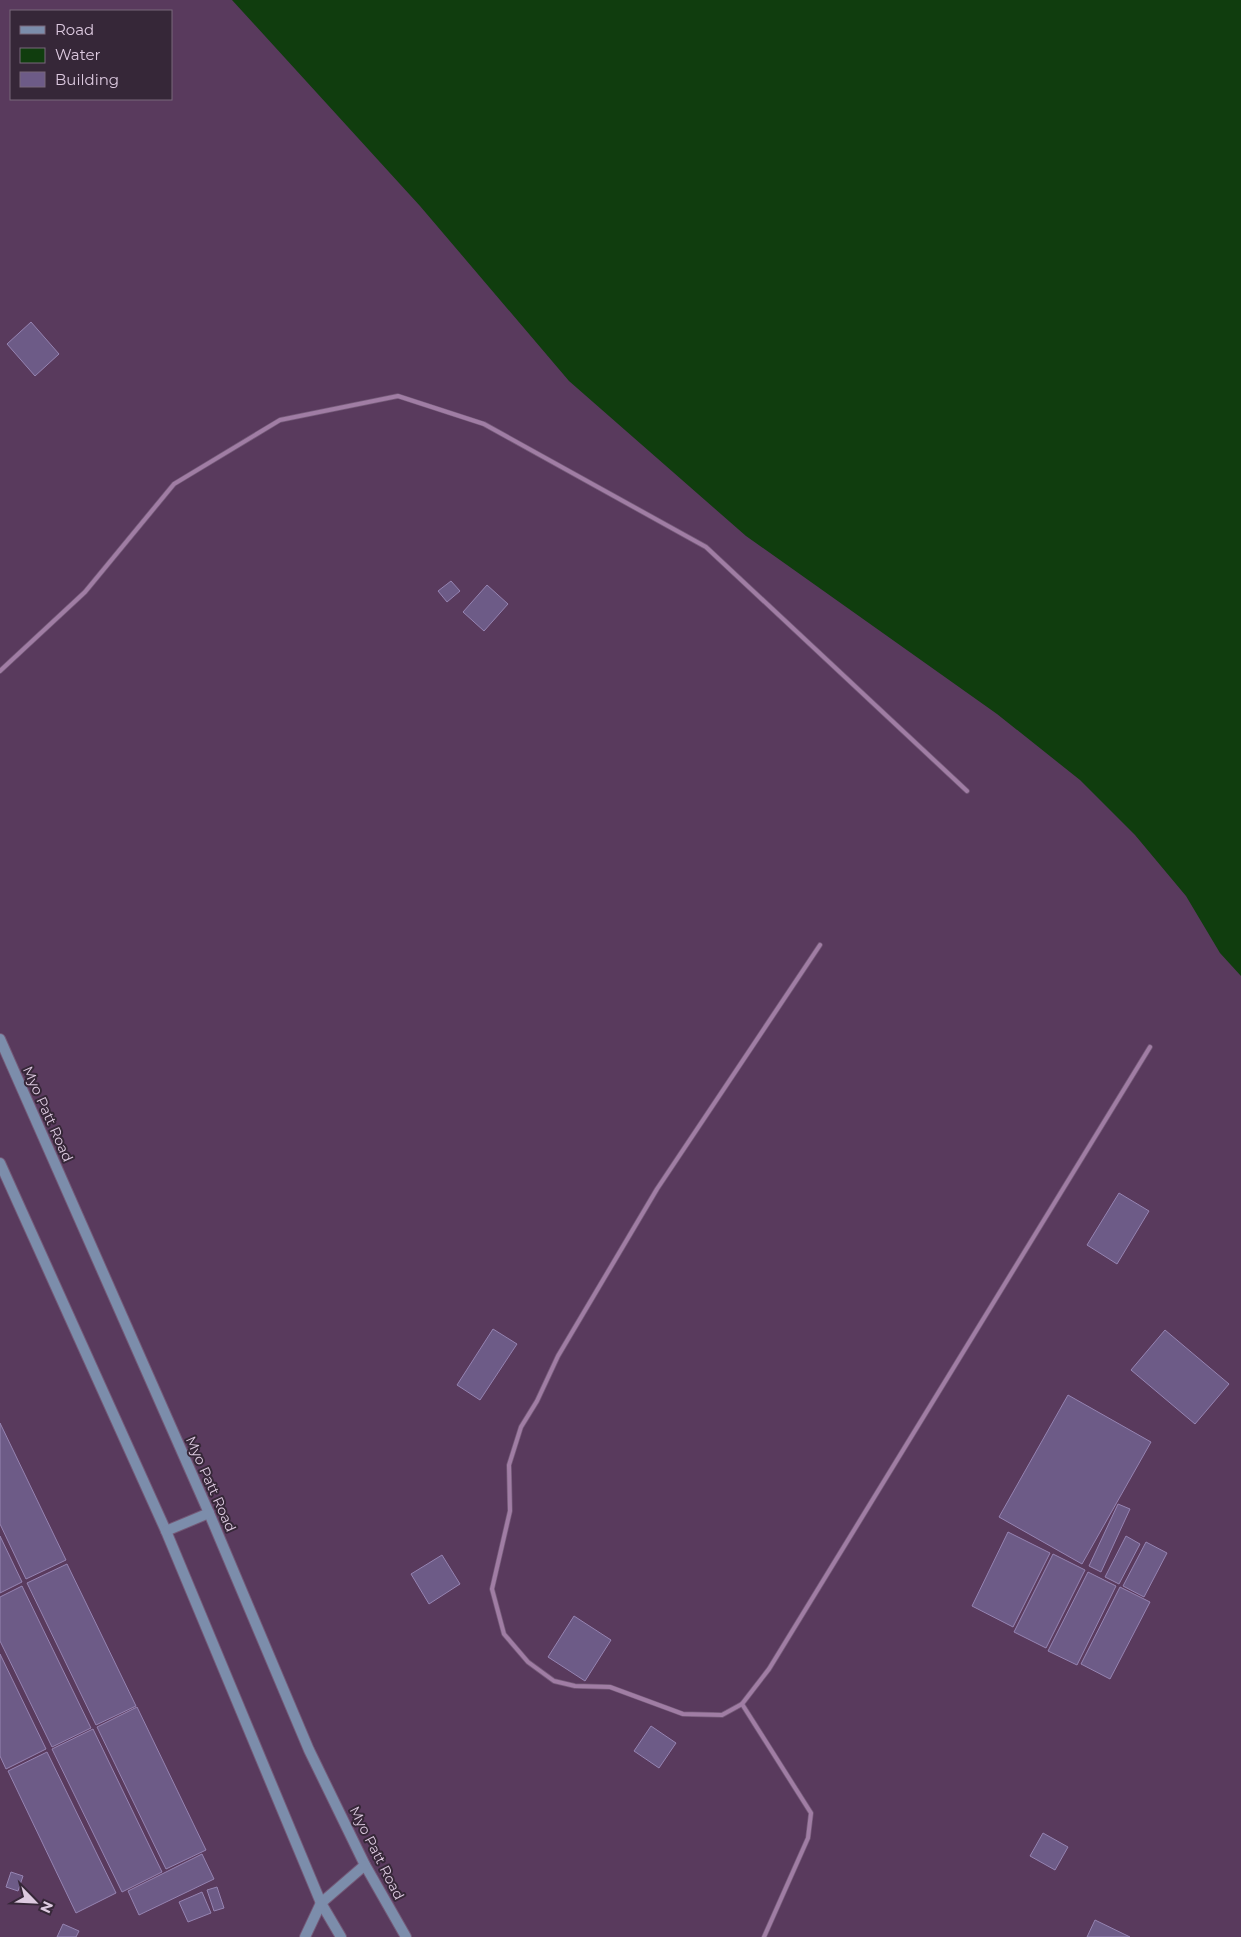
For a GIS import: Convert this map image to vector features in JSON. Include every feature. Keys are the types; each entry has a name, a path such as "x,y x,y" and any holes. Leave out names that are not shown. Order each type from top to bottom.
{"main road":[{"name":"Myo Patt Road","path":"0,1038 4,1059 209,1513 310,1750 365,1865 406,1937"},
{"path":"0,1163 166,1531 321,1903 341,1937"},
{"path":"166,1531 209,1513"},
{"path":"305,1937 321,1903 365,1865"}],"lane":[{"path":"0,671 86,592 174,484 280,420 398,396 484,424 706,547 967,791"},
{"path":"820,945 657,1190 558,1356 537,1401 521,1427 509,1465 510,1511 492,1589 504,1634 528,1662 554,1681 575,1686 610,1686 683,1714 722,1715 742,1704 769,1669 1000,1288 1150,1047"},
{"path":"742,1704 811,1813 808,1838 764,1937"}],"water":[{"path":"232,0 1241,0 1241,976 1220,953 1186,896 1135,835 1080,780 997,714 746,536 569,381 420,206"}],"building":[{"path":"31,322 59,354 35,376 7,344"},
{"path":"451,581 460,591 447,602 438,591"},
{"path":"487,585 508,604 484,631 463,612"},
{"path":"1119,1193 1149,1211 1117,1264 1087,1245"},
{"path":"493,1329 517,1344 480,1400 457,1385"},
{"path":"1165,1330 1229,1384 1195,1424 1131,1370"},
{"path":"1068,1395 1151,1442 1082,1564 999,1517"},
{"path":"0,1423 66,1560 26,1579 0,1524"},
{"path":"1118,1504 1130,1509 1101,1572 1089,1566"},
{"path":"1008,1532 1050,1553 1013,1627 972,1606"},
{"path":"0,1536 22,1582 0,1593"},
{"path":"1126,1536 1140,1544 1119,1584 1105,1577"},
{"path":"1146,1542 1167,1553 1144,1597 1123,1586"},
{"path":"1053,1554 1085,1570 1046,1648 1014,1632"},
{"path":"442,1555 460,1584 429,1604 411,1574"},
{"path":"67,1564 136,1706 96,1725 27,1583"},
{"path":"1088,1572 1116,1586 1077,1665 1048,1651"},
{"path":"22,1586 91,1728 52,1747 0,1641 0,1597"},
{"path":"1120,1587 1150,1602 1110,1679 1081,1664"},
{"path":"574,1616 611,1640 585,1681 548,1657"},
{"path":"0,1654 46,1749 6,1769 0,1756"},
{"path":"137,1707 206,1850 166,1869 97,1727"},
{"path":"651,1726 676,1743 659,1768 634,1751"},
{"path":"93,1729 162,1872 122,1892 52,1749"},
{"path":"47,1752 116,1893 76,1913 8,1771"},
{"path":"1043,1833 1068,1847 1055,1870 1030,1856"},
{"path":"202,1854 214,1879 139,1915 128,1891"},
{"path":"11,1872 23,1876 18,1891 6,1887"},
{"path":"217,1887 224,1908 214,1911 207,1890"},
{"path":"202,1892 211,1913 188,1922 179,1902"},
{"path":"1095,1920 1130,1937 1087,1937"},
{"path":"63,1924 79,1931 76,1937 57,1937"}]}
